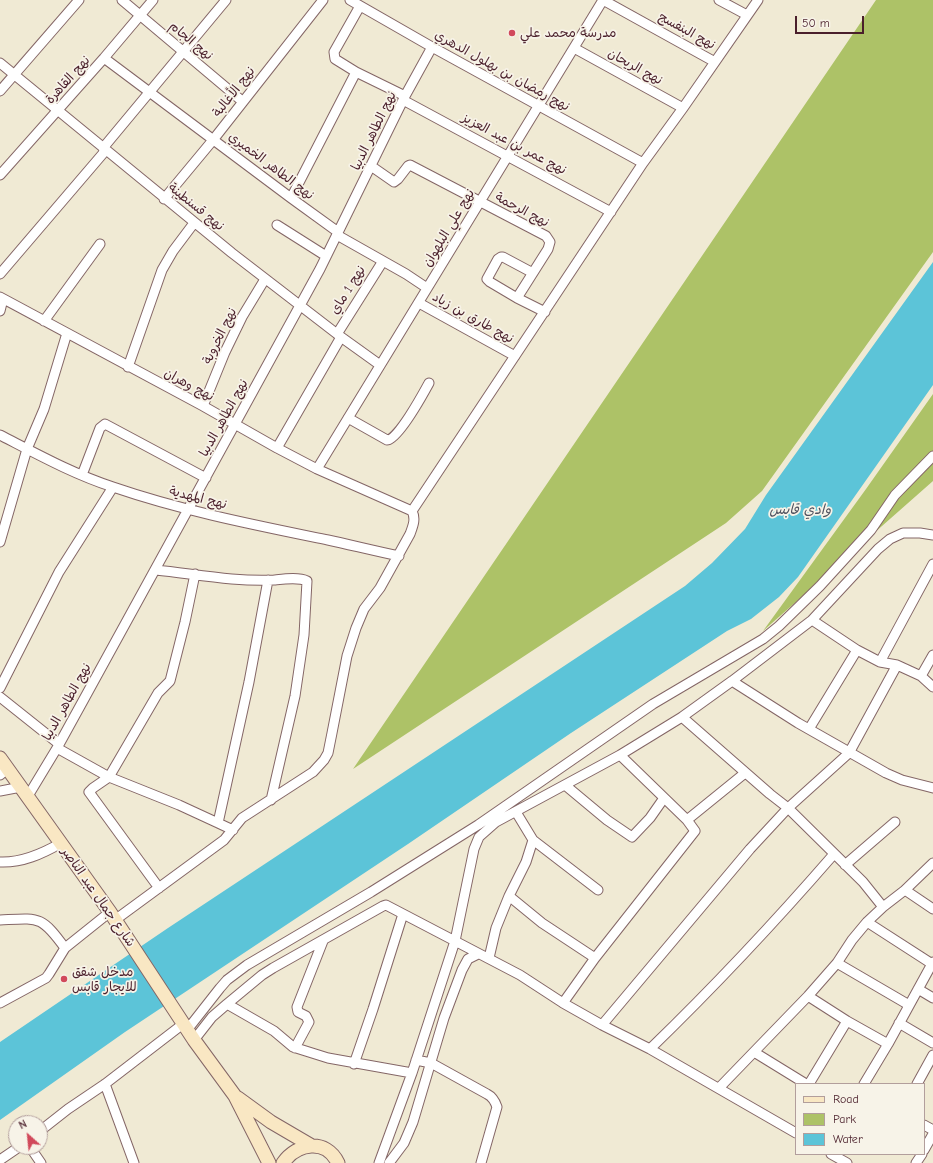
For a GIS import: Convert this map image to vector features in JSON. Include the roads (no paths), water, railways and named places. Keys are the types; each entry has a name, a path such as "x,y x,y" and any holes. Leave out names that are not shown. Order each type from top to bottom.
{"main road":[{"name":"شارع جمال عبد الناصر","path":"3,767 25,791 116,921 185,1027 235,1096"},
{"path":"235,1096 271,1122 312,1146"},
{"path":"235,1096 268,1163"},
{"path":"283,1163 295,1150 312,1146 320,1147 326,1150 338,1162"}],"street":[{"path":"0,91 79,0"},
{"name":"نهج الجام","path":"122,0 242,101"},
{"name":"نهج القاهرة","path":"0,175 104,58 153,0"},
{"path":"0,274 105,150 226,0"},
{"name":"نهج الأغالبة","path":"164,198 213,140 242,101 323,0"},
{"name":"نهج رمضان بن بهلول الدهري","path":"350,0 538,106 643,163"},
{"name":"نهج علي البلهوان","path":"317,469 603,0"},
{"name":"نهج البنفسج","path":"603,0 715,62"},
{"path":"719,0 747,15"},
{"path":"0,1003 46,978 65,948 116,921 224,840 242,818 313,772 324,760 328,753 347,656 356,628 364,609 380,588 399,556 413,526 415,516 412,511 643,163 758,0"},
{"name":"نهج عمر بن عبد العزيز","path":"360,6 333,54 335,59 507,156 611,212"},
{"name":"نهج الطاهر الدبيا","path":"25,791 58,746 156,570 300,306 404,98 432,47"},
{"name":"نهج الريحان","path":"574,48 683,108"},
{"name":"نهج الطاهر الخميري","path":"104,58 292,198 337,234 427,288"},
{"name":"نهج قسنطينة","path":"0,63 194,223 339,336 380,365"},
{"path":"292,198 356,72"},
{"path":"371,166 394,182 410,165 480,202"},
{"name":"نهج الرحمة","path":"480,202 546,236 548,239 550,245 548,250 517,298"},
{"path":"128,367 162,270 173,251 194,223"},
{"path":"277,225 326,256"},
{"path":"44,321 100,244"},
{"path":"532,273 503,257 498,259 487,279 517,298 545,312"},
{"name":"نهج 1 ماي","path":"277,448 382,261"},
{"name":"نهج الخروبة","path":"203,406 231,338 265,279"},
{"path":"0,311 2,298"},
{"name":"نهج وهران","path":"2,298 317,469 412,511"},
{"name":"نهج طارق بن زياد","path":"419,303 515,356"},
{"path":"0,542 27,449 44,409 67,333"},
{"path":"348,418 387,440 390,440 396,435 429,383"},
{"path":"82,475 100,428 105,424 206,478"},
{"name":"نهج المهدية","path":"0,435 82,475 113,487 188,509 399,556"},
{"path":"48,1125 185,1027 227,980 247,965 372,892 478,825 653,704 763,639 779,626 820,586 871,530 895,495 933,456"},
{"path":"0,688 59,572 113,487"},
{"path":"379,1163 412,1073 455,940 476,841 486,829 496,822 620,755 682,717 812,620 878,549 890,539 903,533 933,535"},
{"path":"880,662 933,564"},
{"path":"156,570 256,581 302,579 307,580 308,582 304,635 295,696 271,800"},
{"path":"159,888 89,792 109,777 158,693 170,681 185,622 194,574"},
{"path":"218,823 249,682 268,580"},
{"path":"812,620 857,650 880,662 897,666 921,676 933,686"},
{"path":"808,729 857,650"},
{"path":"921,676 933,655"},
{"path":"602,1025 750,849 788,808 849,753 897,666"},
{"path":"732,681 808,729 893,777 933,788"},
{"path":"0,696 58,746 109,777 179,805 233,830"},
{"path":"682,717 745,773 788,808 863,882 883,907"},
{"path":"563,1003 595,958 695,830 620,755"},
{"path":"686,820 745,773"},
{"path":"565,785 607,820 632,837 650,818 664,798"},
{"path":"0,791 25,791"},
{"path":"516,812 532,840 598,890"},
{"path":"845,864 895,822"},
{"path":"489,958 496,928 509,896 526,862 532,840"},
{"path":"0,862 21,861 61,843"},
{"path":"650,1049 711,990 789,906 834,854"},
{"path":"719,1088 808,996 837,963 852,940 867,922 905,890 933,863"},
{"path":"905,890 933,909"},
{"path":"509,896 542,923 595,958"},
{"path":"185,1027 212,1017 262,975 386,905 520,975 563,1003 602,1025 650,1049 795,1132"},
{"path":"354,1064 403,914"},
{"path":"0,920 30,918 43,922 65,948"},
{"path":"865,1083 888,1044 932,963 867,922"},
{"path":"295,1048 309,1022 308,1018 298,1012 297,1007 323,941"},
{"path":"389,1163 404,1143 413,1122 444,1018 462,970 468,959 478,954"},
{"path":"837,963 909,1005"},
{"path":"918,989 933,998"},
{"path":"808,996 847,1021 888,1044"},
{"path":"227,1004 274,1031 295,1048 354,1064 401,1070 412,1073"},
{"path":"809,1083 847,1021"},
{"path":"899,1023 933,1043"},
{"path":"754,1052 806,1083"},
{"path":"918,1083 933,1055"},
{"path":"416,1060 431,1063 487,1094 495,1101 497,1107 481,1163"},
{"path":"105,1084 134,1163"},
{"path":"925,1148 933,1134"},
{"path":"833,1155 847,1163"}],"water":[{"name":"وادي قابس","path":"933,262 933,385 798,577 779,597 751,619 727,631 571,733 408,844 125,1032 0,1120 0,1042 168,928 685,586 712,563 745,529 766,495"}],"place":[{"name":"مدرسة محمد علي","path":"512,33"},
{"name":"مدخل شقق للايجار قابس","path":"64,979"}]}
